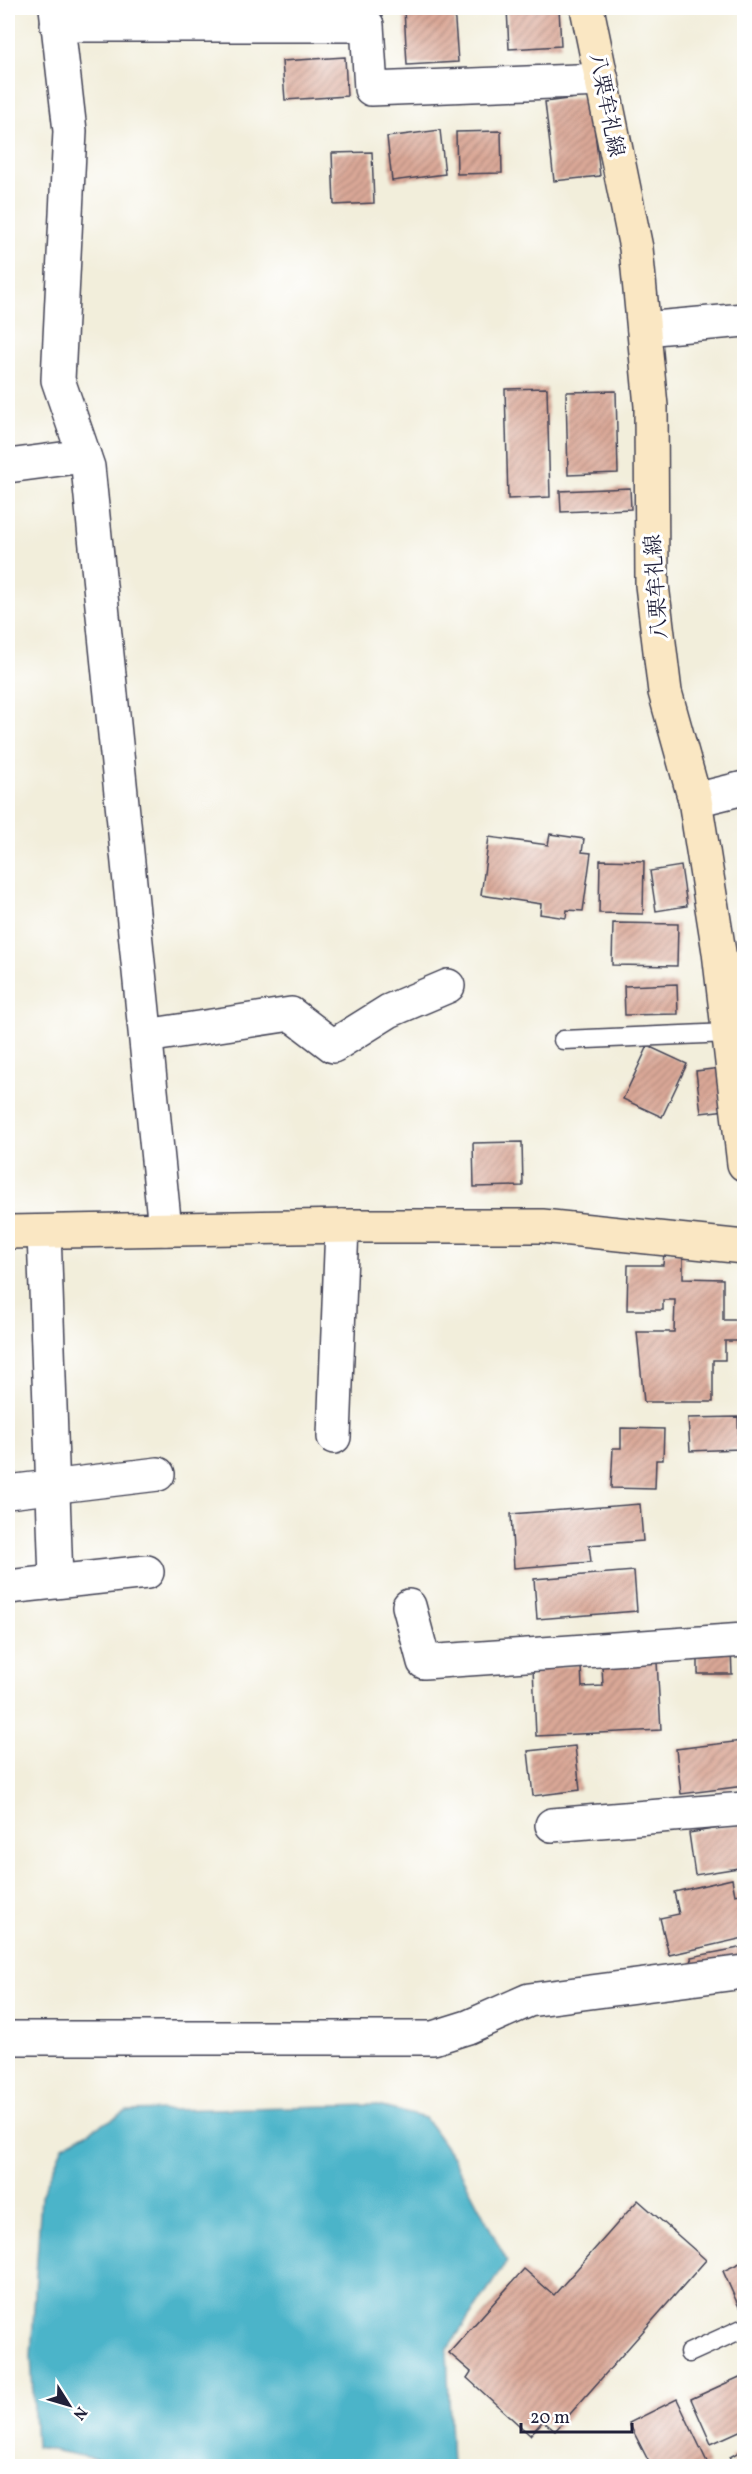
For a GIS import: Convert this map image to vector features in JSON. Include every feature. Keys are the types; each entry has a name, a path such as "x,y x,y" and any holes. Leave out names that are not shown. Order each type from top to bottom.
{"main road":[{"name":"八栗牟礼線","path":"587,8 636,248 651,406 652,585 665,692 695,800 735,1044 744,1164"},
{"path":"8,1232 342,1226 542,1227 744,1247"}],"street":[{"path":"165,1230 90,491 84,456 58,380 70,131 56,16 367,25 371,89 602,80"},
{"path":"644,329 744,320"},
{"path":"8,466 84,456"},
{"path":"695,800 744,788"},
{"path":"146,1036 291,1014 333,1046 389,1011 448,986"},
{"path":"334,1437 342,1226"},
{"path":"44,1232 56,1580"},
{"path":"8,1492 158,1474"},
{"path":"8,1587 56,1580 147,1572"},
{"path":"409,1606 424,1662 744,1640"},
{"path":"552,1825 744,1809"},
{"path":"8,2038 433,2038 468,2027 529,2000 744,1972"}],"lane":[{"path":"563,1040 735,1044"},
{"path":"689,2353 744,2328"}],"water":[{"path":"374,2105 425,2118 454,2159 507,2261 447,2350 452,2466 134,2466 36,2447 31,2356 41,2196 63,2146 127,2111"}],"building":[{"path":"454,8 458,62 407,65 404,9"},
{"path":"507,8 559,8 561,46 509,49"},
{"path":"345,57 347,96 285,100 282,61"},
{"path":"591,96 600,176 554,181 545,102"},
{"path":"440,130 445,174 392,181 387,137"},
{"path":"501,131 502,173 457,174 456,132"},
{"path":"372,152 374,203 334,205 332,153"},
{"path":"547,388 550,497 508,499 505,389"},
{"path":"616,391 618,473 568,475 566,392"},
{"path":"630,488 631,509 561,512 560,491"},
{"path":"550,834 584,839 582,852 591,853 583,911 567,910 566,918 540,914 541,904 481,895 489,837 548,845"},
{"path":"600,860 644,861 643,914 599,913"},
{"path":"681,866 687,906 656,911 650,871"},
{"path":"613,923 678,924 677,966 612,965"},
{"path":"677,984 678,1014 625,1015 624,986"},
{"path":"648,1046 687,1064 662,1117 623,1099"},
{"path":"721,1068 726,1110 701,1113 696,1071"},
{"path":"522,1142 523,1186 474,1187 473,1143"},
{"path":"664,1253 683,1253 683,1278 723,1279 723,1320 740,1320 740,1341 725,1341 725,1360 713,1360 713,1402 644,1402 637,1332 674,1332 675,1300 663,1300 663,1310 627,1310 628,1265 663,1265"},
{"path":"738,1417 739,1449 690,1451 688,1418"},
{"path":"621,1428 664,1429 663,1460 656,1460 655,1489 611,1488 613,1448 621,1448"},
{"path":"640,1504 643,1541 589,1545 591,1562 514,1568 511,1514"},
{"path":"634,1571 637,1611 537,1619 534,1579"},
{"path":"731,1651 732,1674 698,1674 698,1652"},
{"path":"657,1662 661,1730 536,1736 533,1668 581,1665 582,1687 603,1686 602,1665"},
{"path":"742,1741 744,1786 681,1794 676,1749"},
{"path":"575,1746 580,1790 533,1796 528,1751"},
{"path":"744,1824 744,1867 695,1875 689,1833"},
{"path":"732,1879 735,1895 744,1893 744,1938 669,1955 660,1918 679,1914 674,1892"},
{"path":"744,1947 744,1967 694,1977 691,1957"},
{"path":"638,2200 706,2260 555,2431 543,2421 530,2435 467,2378 471,2372 449,2353 524,2269 554,2295"},
{"path":"744,2261 744,2305 739,2307 723,2271"},
{"path":"744,2375 744,2429 711,2444 691,2399"},
{"path":"677,2399 709,2466 651,2466 629,2423"},
{"path":"744,2449 744,2466 736,2466 730,2457"}]}
